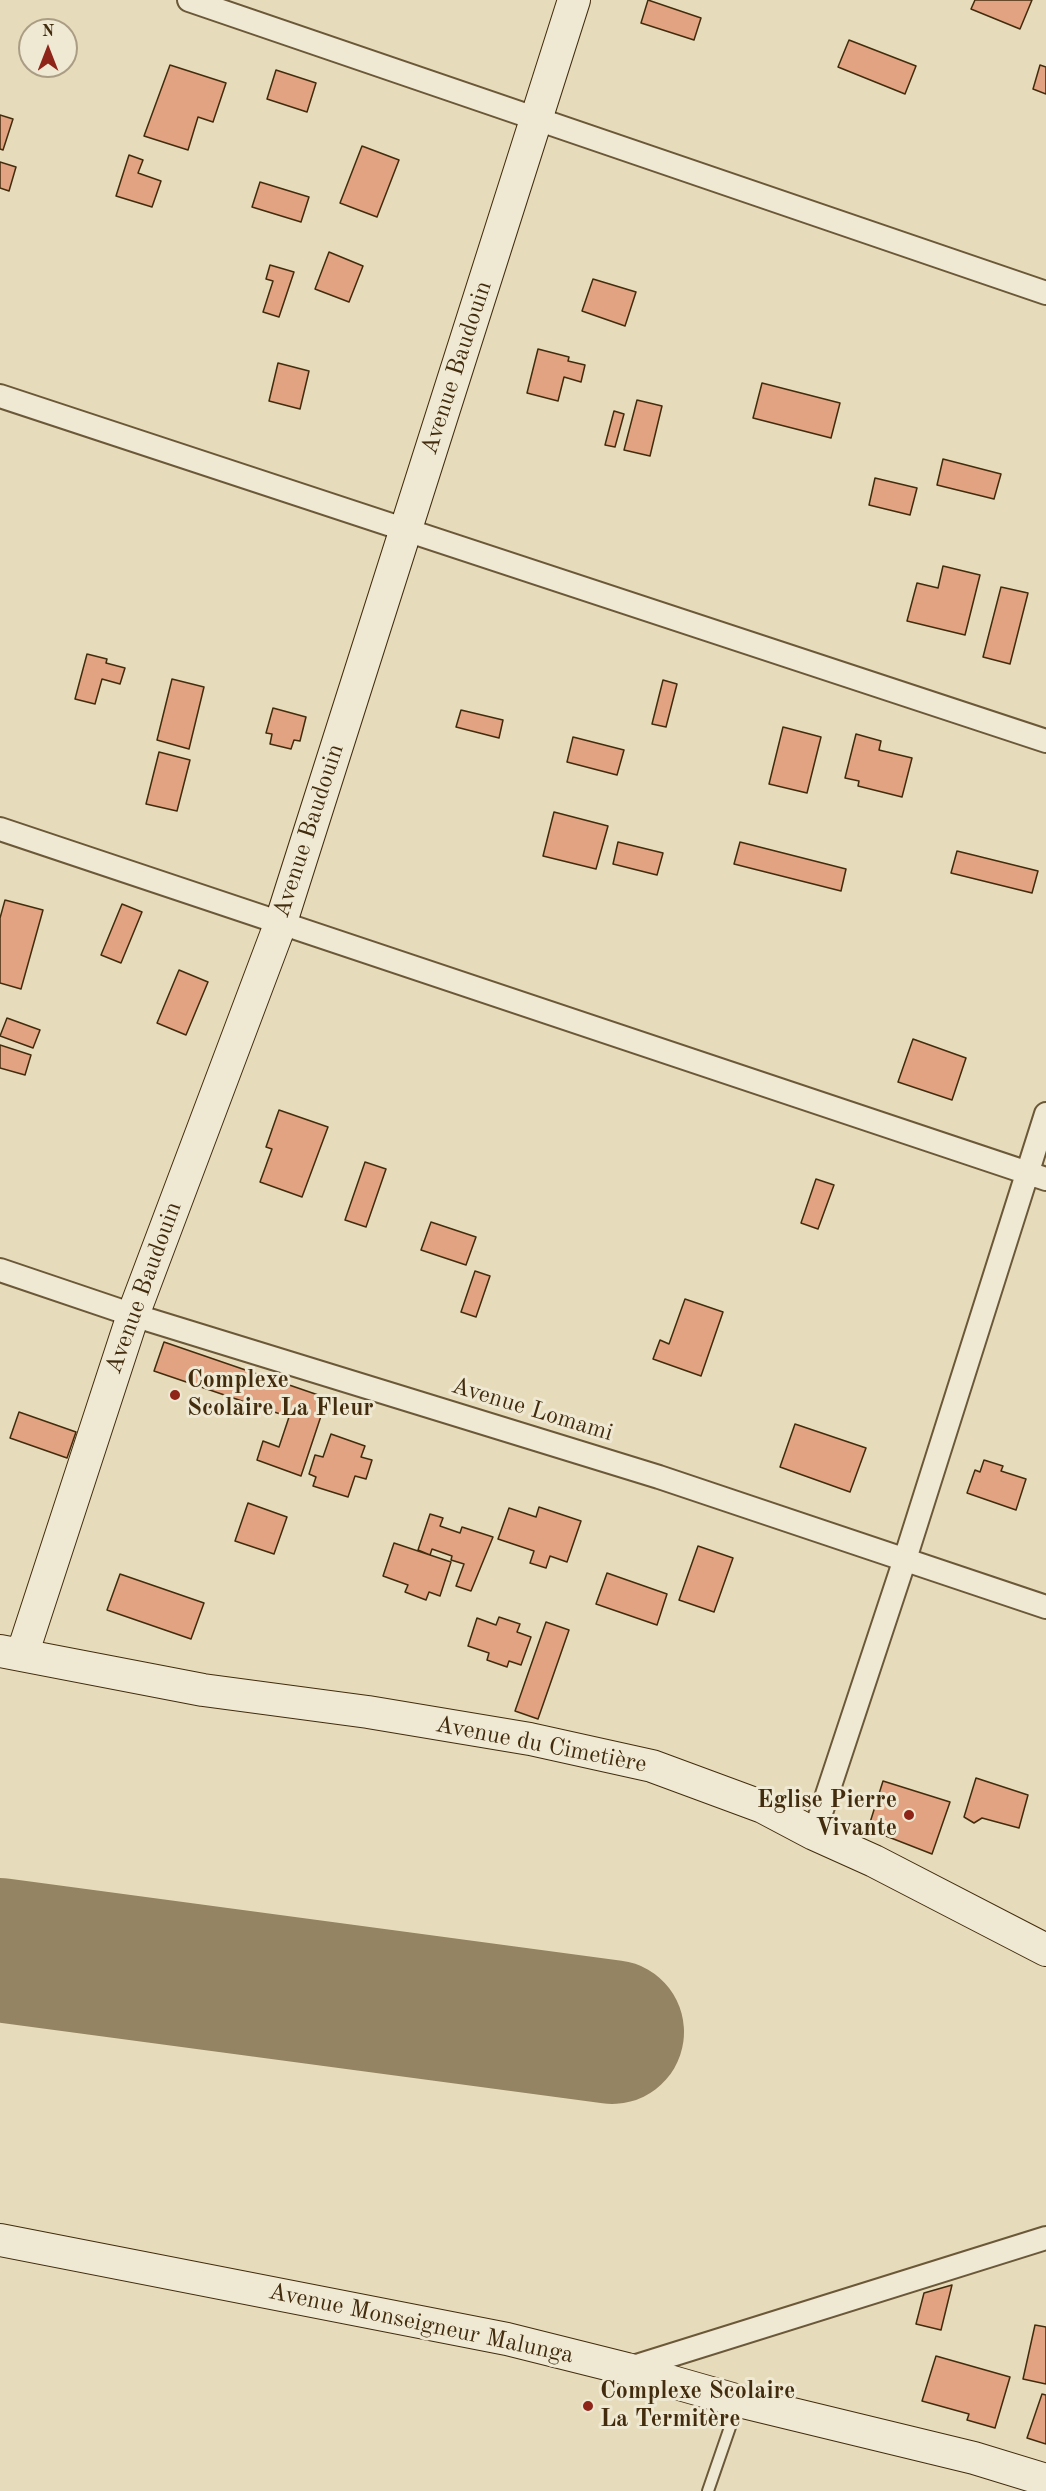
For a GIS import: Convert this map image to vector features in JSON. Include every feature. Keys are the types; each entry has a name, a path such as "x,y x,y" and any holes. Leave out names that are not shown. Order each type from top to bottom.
{"street":[{"path":"189,0 1046,293"},
{"name":"Avenue Baudouin","path":"11,1653 133,1314 281,922 574,0"},
{"path":"0,396 1046,741"},
{"path":"0,829 1037,1176"},
{"path":"814,1834 905,1559 1037,1176 1046,1114"},
{"name":"Avenue Lomami","path":"0,1270 133,1314 659,1477 1046,1607"},
{"name":"Avenue du Cimetière","path":"11,1653 203,1690 368,1712 530,1739 652,1766 763,1807 814,1834 874,1861 1046,1950"},
{"path":"627,2369 1046,2238"},
{"name":"Avenue Monseigneur Malunga","path":"0,2240 507,2339 627,2369 739,2401 974,2458 1046,2480"}],"lane":[{"path":"708,2491 739,2401"}],"building":[{"path":"648,0 701,18 694,40 641,23"},
{"path":"975,0 1032,0 1020,29 971,9"},
{"path":"849,40 916,66 905,94 838,67"},
{"path":"170,65 226,83 213,122 198,117 188,150 144,136"},
{"path":"1040,65 1046,67 1046,94 1033,89"},
{"path":"276,70 316,83 307,112 267,99"},
{"path":"0,115 13,119 3,150 0,149"},
{"path":"362,146 399,160 377,217 340,203"},
{"path":"129,155 143,160 138,173 161,181 152,207 116,196"},
{"path":"0,162 16,167 9,191 0,188"},
{"path":"260,182 309,197 301,222 252,207"},
{"path":"329,252 363,266 349,302 315,289"},
{"path":"270,265 294,272 279,317 263,312 273,281 266,279"},
{"path":"593,279 636,292 625,326 582,311"},
{"path":"538,349 569,357 568,361 585,365 581,382 564,377 558,401 527,393"},
{"path":"278,363 309,371 300,409 269,401"},
{"path":"762,383 840,403 831,438 753,418"},
{"path":"637,400 662,406 650,456 624,450"},
{"path":"614,411 624,414 615,447 605,445"},
{"path":"943,459 1001,474 994,499 937,485"},
{"path":"875,478 917,488 910,515 869,505"},
{"path":"943,566 980,575 965,635 907,621 917,583 938,588"},
{"path":"1001,587 1028,593 1010,664 983,657"},
{"path":"87,654 107,659 106,663 125,668 120,684 102,679 95,704 75,699"},
{"path":"172,679 204,687 189,749 157,740"},
{"path":"663,680 677,684 666,727 652,724"},
{"path":"273,708 306,717 300,741 294,740 291,749 270,744 272,734 266,733"},
{"path":"461,710 503,720 499,738 456,727"},
{"path":"783,727 821,737 807,793 769,784"},
{"path":"856,734 881,741 879,750 912,758 902,797 858,786 859,781 845,778"},
{"path":"573,737 624,750 617,775 567,762"},
{"path":"159,752 190,760 177,811 146,804"},
{"path":"554,812 608,826 596,869 543,856"},
{"path":"618,842 663,853 657,875 613,864"},
{"path":"740,842 846,869 841,891 734,864"},
{"path":"957,851 1038,871 1032,893 951,873"},
{"path":"5,900 43,910 21,989 0,983 0,918"},
{"path":"122,904 142,912 121,963 101,955"},
{"path":"179,970 208,982 186,1035 157,1023"},
{"path":"7,1018 40,1030 33,1048 0,1036"},
{"path":"913,1039 966,1058 952,1100 898,1082"},
{"path":"0,1045 31,1055 25,1075 0,1068"},
{"path":"279,1110 328,1127 302,1197 260,1182 272,1149 266,1147"},
{"path":"365,1162 386,1169 366,1227 345,1220"},
{"path":"816,1179 834,1185 818,1229 801,1223"},
{"path":"431,1222 476,1237 466,1265 421,1250"},
{"path":"475,1271 490,1276 476,1317 461,1312"},
{"path":"685,1299 723,1312 701,1376 653,1359 660,1340 669,1344"},
{"path":"164,1342 327,1398 301,1476 257,1460 263,1441 279,1447 289,1417 154,1371"},
{"path":"19,1412 76,1432 67,1458 10,1438"},
{"path":"795,1424 866,1448 850,1492 780,1467"},
{"path":"331,1434 365,1446 361,1457 372,1460 366,1479 355,1476 348,1497 313,1486 316,1477 309,1474 315,1455 323,1457"},
{"path":"984,1460 1003,1466 1001,1471 1026,1479 1016,1510 967,1493 975,1470 980,1472"},
{"path":"248,1503 287,1517 274,1554 235,1541"},
{"path":"539,1507 581,1521 567,1562 550,1556 546,1568 530,1563 534,1551 498,1539 509,1508 536,1517"},
{"path":"430,1514 443,1518 440,1526 460,1533 462,1527 493,1537 471,1591 456,1586 464,1564 451,1560 452,1556 432,1549 430,1555 418,1550"},
{"path":"394,1543 451,1562 440,1596 429,1592 426,1600 405,1592 408,1585 383,1576"},
{"path":"698,1546 733,1558 714,1612 679,1600"},
{"path":"607,1573 667,1594 657,1625 596,1604"},
{"path":"120,1574 204,1603 191,1639 107,1610"},
{"path":"499,1617 520,1624 517,1632 531,1637 521,1665 509,1661 507,1667 487,1660 489,1653 468,1646 477,1618 496,1625"},
{"path":"546,1622 569,1630 538,1719 515,1711"},
{"path":"976,1778 1028,1795 1019,1828 982,1818 974,1823 964,1817"},
{"name":"Eglise Pierre Vivante","path":"883,1781 950,1802 932,1854 868,1829"},
{"path":"952,2285 941,2330 916,2324 924,2293"},
{"path":"1035,2325 1046,2327 1046,2384 1023,2379"},
{"path":"936,2356 1010,2377 995,2428 967,2420 969,2414 922,2401"},
{"path":"1042,2394 1046,2395 1046,2444 1027,2438"}],"runway":[{"path":"0,1950 612,2032"}],"place":[{"name":"Complexe Scolaire La Fleur","path":"175,1395"},
{"name":"Eglise Pierre Vivante","path":"909,1815"},
{"name":"Complexe Scolaire La Termitère","path":"588,2406"}]}
